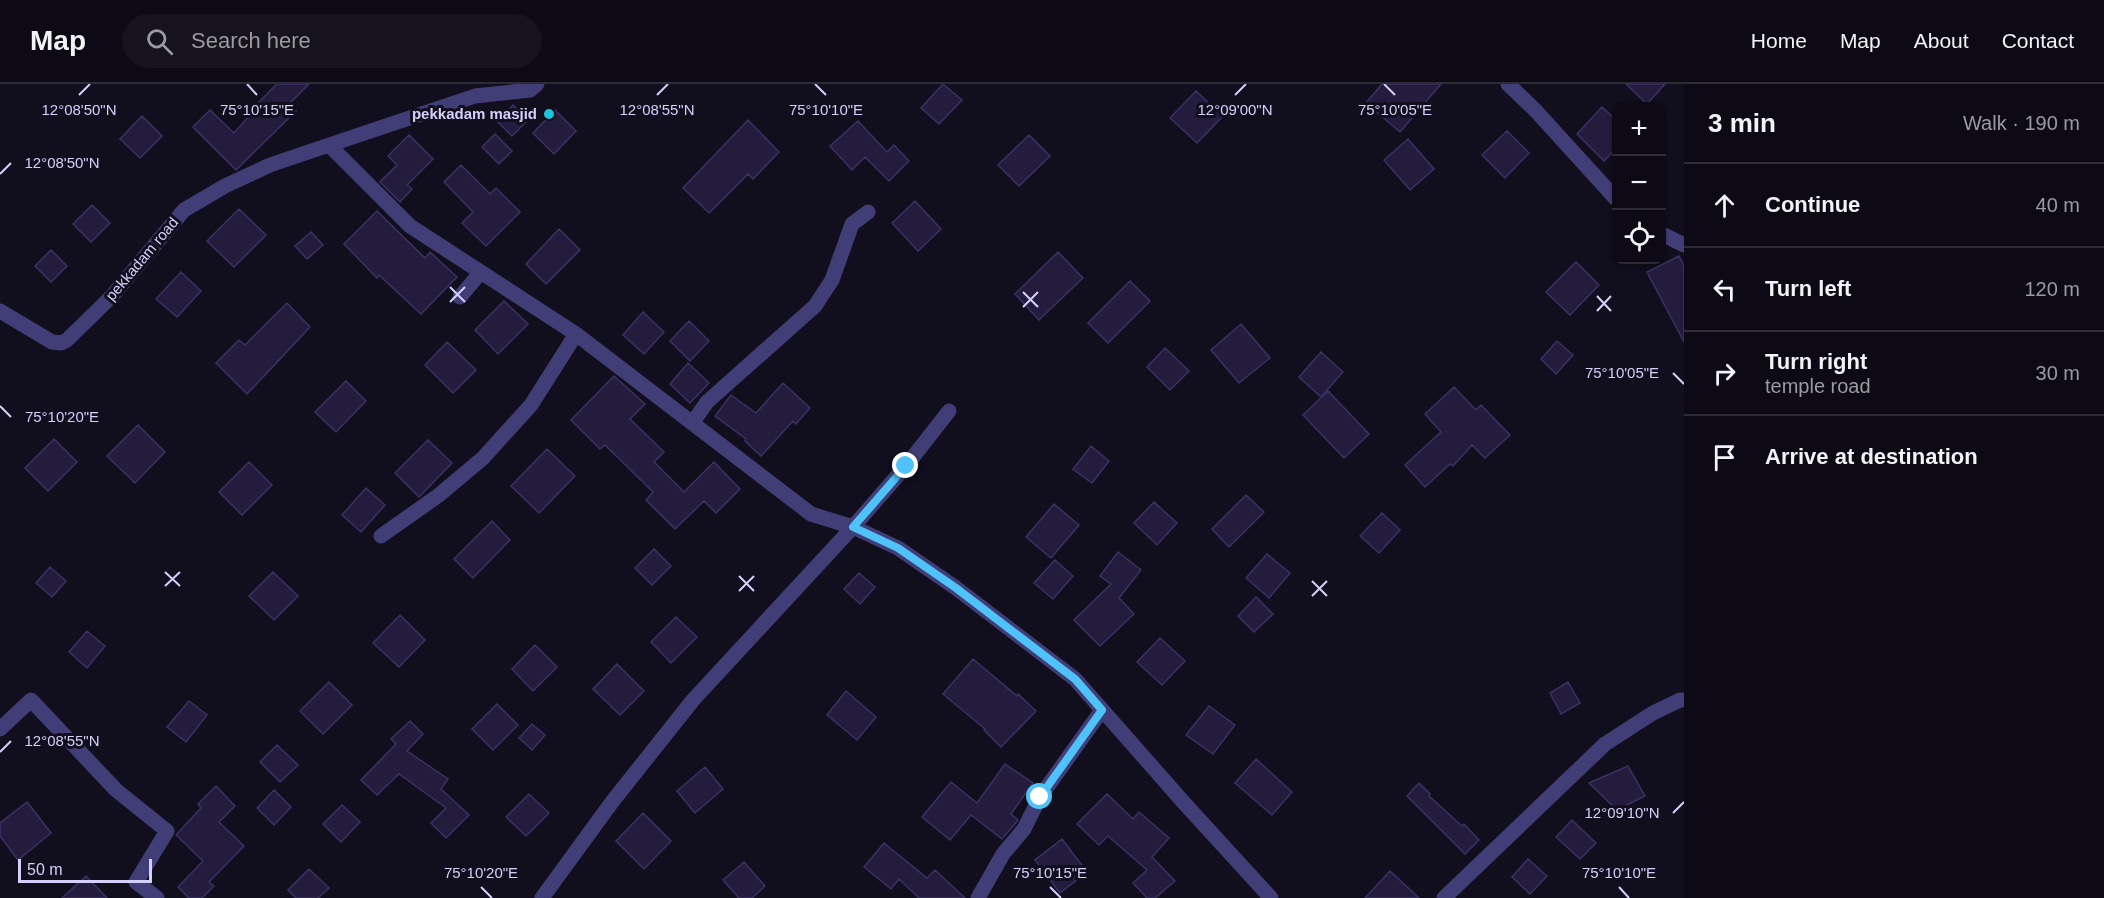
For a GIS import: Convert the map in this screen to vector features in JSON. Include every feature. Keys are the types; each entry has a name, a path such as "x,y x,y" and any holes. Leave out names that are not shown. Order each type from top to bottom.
{"street":[{"name":"pekkadam road","path":"0,311 52,342 61,343 67,340 112,296 184,210 225,186 270,165 475,96 530,90 537,84"},
{"path":"1508,84 1612,194"},
{"path":"329,146 410,226 576,334 811,514 853,527 898,548 956,588 1075,679 1262,895"},
{"path":"693,422 707,402 815,306 832,280 852,224 868,212"},
{"path":"1666,236 1684,245"},
{"path":"460,297 480,273"},
{"path":"381,536 439,495 483,458 531,405 576,334"},
{"path":"542,898 612,802 693,699 853,527 906,466 949,411"},
{"path":"0,729 31,700 116,790 167,831 136,882 157,898"},
{"path":"1444,898 1605,744 1653,714 1684,700"},
{"path":"978,898 1003,854 1024,829 1040,797 1102,710"}],"building":[{"path":"277,84 309,84 289,104 296,111 236,170 193,127 210,110 234,133 252,113 250,111"},
{"path":"943,84 962,100 939,124 921,108"},
{"path":"1382,84 1441,84 1400,132 1366,103"},
{"path":"1626,84 1665,84 1649,102 1645,102"},
{"path":"1196,91 1223,116 1197,143 1170,118"},
{"path":"513,105 528,120 512,136 497,121"},
{"path":"1602,107 1612,116 1612,152 1604,161 1577,134"},
{"path":"555,110 576,131 554,154 533,133"},
{"path":"142,116 162,136 140,158 120,139"},
{"path":"748,120 779,152 753,179 748,174 709,213 683,188"},
{"path":"858,121 887,152 894,145 909,161 889,181 865,157 852,170 830,146"},
{"path":"1507,131 1529,153 1505,178 1482,155"},
{"path":"495,134 512,151 499,164 482,147"},
{"path":"409,135 433,159 407,185 412,189 400,202 380,182 397,165 388,156"},
{"path":"1029,135 1050,156 1019,186 998,165"},
{"path":"1408,139 1434,169 1410,190 1384,160"},
{"path":"461,165 490,194 496,188 520,212 486,246 462,223 473,212 444,182"},
{"path":"915,201 941,229 918,251 892,223"},
{"path":"92,205 110,223 91,242 73,224"},
{"path":"239,209 266,235 234,267 207,241"},
{"path":"377,211 425,258 430,252 457,277 421,314 379,275 377,278 344,244"},
{"path":"559,229 580,250 546,284 526,264"},
{"path":"311,232 323,245 307,259 295,246"},
{"path":"51,250 67,266 51,282 35,266"},
{"path":"1058,252 1083,278 1039,320 1015,294"},
{"path":"1679,256 1684,266 1684,342 1647,272"},
{"path":"1576,262 1599,285 1570,315 1546,292"},
{"path":"181,272 201,291 177,317 156,299"},
{"path":"1130,281 1150,301 1108,343 1088,323"},
{"path":"504,301 528,324 498,354 475,330"},
{"path":"287,303 310,327 247,394 216,363 239,340 245,345"},
{"path":"643,312 664,332 644,354 623,335"},
{"path":"689,321 709,341 690,361 670,341"},
{"path":"1241,324 1270,358 1239,383 1211,350"},
{"path":"1557,341 1573,355 1556,374 1541,359"},
{"path":"447,342 476,370 453,393 425,365"},
{"path":"1165,348 1189,371 1170,390 1147,367"},
{"path":"1321,352 1343,372 1321,397 1299,377"},
{"path":"688,363 709,383 690,403 670,384"},
{"path":"614,376 645,404 630,419 664,452 654,462 684,492 714,462 740,489 716,513 704,501 675,529 646,500 653,492 605,445 600,449 571,420"},
{"path":"346,381 366,401 336,432 315,412"},
{"path":"783,383 810,408 796,424 793,421 761,456 745,441 746,439 715,416 731,395 756,413"},
{"path":"1454,387 1476,410 1481,405 1510,435 1485,458 1472,445 1453,466 1450,464 1425,487 1405,465 1441,432 1425,414"},
{"path":"1328,391 1369,434 1344,458 1303,415"},
{"path":"138,425 165,452 135,483 107,456"},
{"path":"54,439 77,462 48,491 25,468"},
{"path":"428,440 452,463 419,497 395,473"},
{"path":"1091,446 1109,461 1092,483 1073,469"},
{"path":"547,449 575,476 539,513 511,486"},
{"path":"249,462 272,485 242,515 219,492"},
{"path":"366,488 385,505 361,532 342,515"},
{"path":"1246,495 1264,512 1229,547 1212,529"},
{"path":"1154,502 1177,523 1157,545 1134,523"},
{"path":"1054,504 1079,525 1051,558 1026,537"},
{"path":"1382,513 1400,530 1379,553 1360,536"},
{"path":"492,521 510,540 473,578 454,559"},
{"path":"654,549 671,566 652,585 635,568"},
{"path":"1118,552 1141,570 1119,598 1134,614 1100,646 1074,620 1111,584 1100,576"},
{"path":"1267,554 1290,573 1269,598 1246,578"},
{"path":"1055,560 1073,576 1053,599 1034,583"},
{"path":"50,567 66,581 52,597 36,583"},
{"path":"273,572 298,596 274,620 249,596"},
{"path":"859,573 875,587 860,604 844,589"},
{"path":"1256,597 1273,614 1254,632 1238,616"},
{"path":"400,615 425,640 399,667 373,643"},
{"path":"676,617 697,637 671,663 651,642"},
{"path":"87,631 105,646 87,668 69,652"},
{"path":"1160,638 1185,661 1162,685 1137,662"},
{"path":"535,645 557,667 533,691 512,669"},
{"path":"973,659 1036,711 1001,747 985,729 943,694"},
{"path":"617,664 644,691 620,715 593,689"},
{"path":"329,682 352,705 323,734 300,711"},
{"path":"1568,682 1580,703 1561,714 1550,693"},
{"path":"846,691 876,717 857,740 827,715"},
{"path":"189,701 207,715 186,742 167,727"},
{"path":"497,704 518,725 493,750 472,729"},
{"path":"1209,706 1235,725 1213,754 1186,735"},
{"path":"410,721 423,734 407,751 448,779 441,789 469,815 446,838 431,823 446,808 399,774 377,795 361,780 396,744 391,739"},
{"path":"532,724 545,735 532,750 519,738"},
{"path":"277,745 298,765 280,782 260,762"},
{"path":"1256,759 1292,792 1272,815 1235,783"},
{"path":"1005,764 1033,783 1011,814 1018,820 1002,839 971,815 950,840 922,817 951,782 977,803"},
{"path":"1628,766 1645,796 1617,810 1589,783"},
{"path":"705,767 723,789 695,813 677,791"},
{"path":"1419,783 1430,794 1429,796 1462,826 1464,824 1479,840 1465,854 1407,796"},
{"path":"216,786 235,806 219,822 244,846 209,882 214,886 202,898 189,898 178,887 203,861 176,835 201,808 198,804"},
{"path":"274,790 291,807 274,825 257,808"},
{"path":"529,794 549,813 526,836 506,817"},
{"path":"1107,794 1133,819 1139,812 1169,838 1152,857 1175,881 1155,898 1147,898 1133,883 1147,870 1108,836 1099,845 1077,824"},
{"path":"27,802 51,833 18,860 0,836 0,823"},
{"path":"342,805 360,822 341,842 323,824"},
{"path":"643,813 671,841 644,869 616,841"},
{"path":"1572,820 1596,843 1580,859 1556,837"},
{"path":"1062,839 1087,872 1060,893 1035,860"},
{"path":"884,843 927,878 935,870 965,898 919,898 899,879 891,889 864,867"},
{"path":"1528,859 1547,876 1530,894 1512,877"},
{"path":"744,862 765,886 752,898 739,898 723,880"},
{"path":"309,869 329,888 318,898 296,898 288,890"},
{"path":"1390,871 1419,898 1365,898"},
{"path":"86,876 107,898 62,898"}],"place":[{"name":"pekkadam masjid","path":"549,114"}],"route":[{"path":"906,466 853,527 898,548 956,588 1075,679 1102,710 1040,797"}]}
